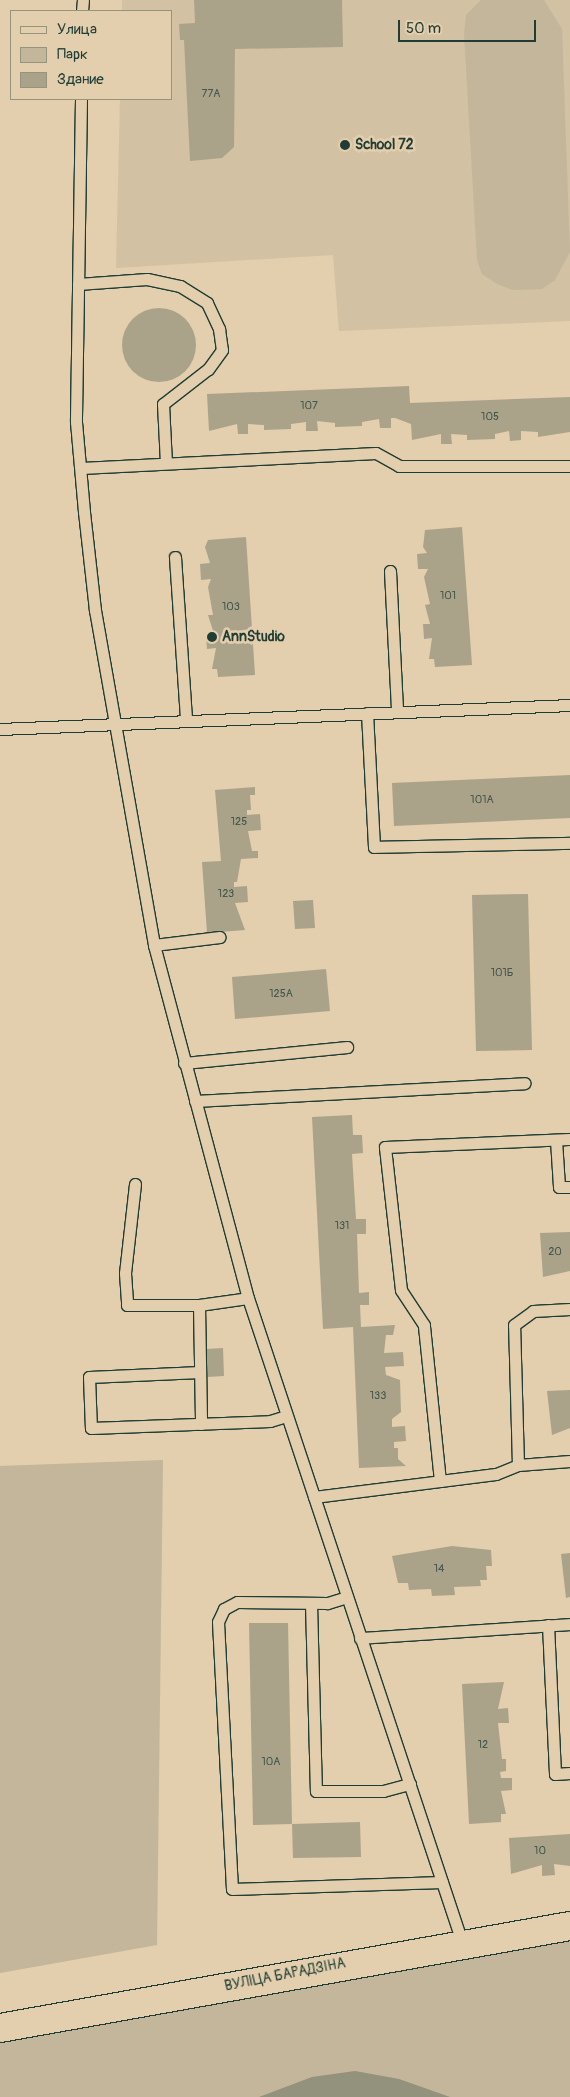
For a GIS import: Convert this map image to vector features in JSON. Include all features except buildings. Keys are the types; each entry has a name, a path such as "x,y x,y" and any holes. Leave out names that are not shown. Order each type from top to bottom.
{"street":[{"name":"ВУЛІЦА БАРАДЗІНА","path":"0,2028 462,1942 570,1926"}],"lane":[{"path":"80,100 76,422 95,610 154,945 248,1298 462,1942"},
{"path":"78,284 147,279 180,286 207,303 219,329 222,350 208,369 163,404 166,463"},
{"path":"81,468 376,454 399,466 570,466"},
{"path":"175,557 186,720"},
{"path":"390,571 397,712"},
{"path":"0,729 570,704"},
{"path":"367,712 374,847 570,843"},
{"path":"154,945 220,937"},
{"path":"184,1063 348,1047"},
{"path":"195,1101 525,1083"},
{"path":"440,1481 424,1325 401,1290 385,1147 570,1139"},
{"path":"556,1140 559,1187 570,1187"},
{"path":"135,1184 125,1273 127,1305 199,1305 248,1298"},
{"path":"199,1305 202,1424"},
{"path":"518,1465 514,1325 527,1313 570,1309"},
{"path":"200,1372 89,1377 90,1428 270,1421 286,1416"},
{"path":"314,1498 496,1474 518,1465 570,1461"},
{"path":"347,1597 311,1603 237,1602 224,1609 218,1622 232,1889 442,1882"},
{"path":"311,1603 316,1791 383,1791 410,1784"},
{"path":"360,1638 570,1624"},
{"path":"548,1625 555,1774 570,1773"}],"shaded area":[{"name":"School 72","path":"122,0 570,0 570,321 339,331 333,255 116,268 120,100 172,100 172,10 122,10"},
{"path":"355,2071 399,2079 450,2097 259,2097 312,2077"}],"green space":[{"path":"481,0 544,0 562,29 570,252 555,280 542,289 513,290 497,284 482,274 477,260 464,34 466,15"},
{"path":"163,1460 157,1945 0,1973 0,1466"},
{"path":"570,1934 570,2097 0,2097 0,2037"}],"place":[{"name":"School 72","path":"345,145"},
{"name":"AnnStudio","path":"212,637"}]}
